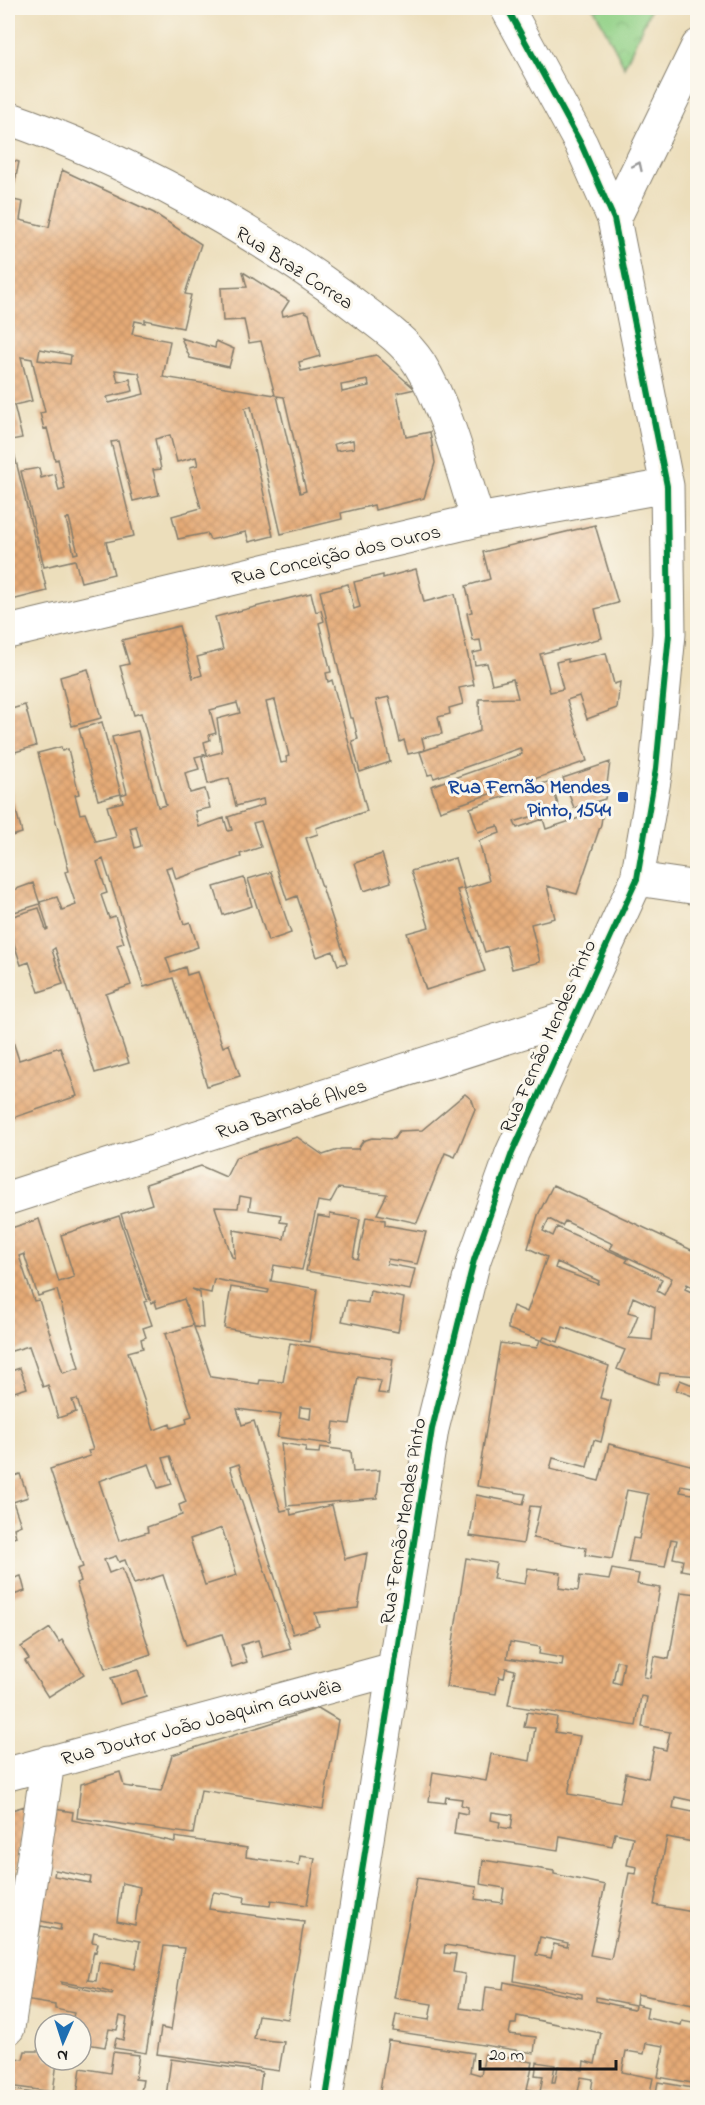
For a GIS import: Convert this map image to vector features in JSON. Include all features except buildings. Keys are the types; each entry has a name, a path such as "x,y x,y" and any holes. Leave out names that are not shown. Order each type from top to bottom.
{"street":[{"name":"Rua Fernão Mendes Pinto","path":"326,2097 432,1429 474,1260 512,1153 637,879 656,769 669,634 667,486 614,219 581,144 507,8"},
{"path":"614,219 698,46"},
{"name":"Rua Braz Correa","path":"8,117 99,152 171,189 323,281 387,329 418,361 441,407 478,520"},
{"name":"Rua Conceição dos Ouros","path":"8,632 478,520 667,486"},
{"path":"637,879 698,888"},
{"name":"Rua Barnabé Alves","path":"8,1198 573,1017"},
{"name":"Rua Doutor João Joaquim Gouvêia","path":"8,1774 394,1669"},
{"path":"8,2028 48,1762"}],"green space":[{"path":"594,8 651,8 624,67 623,64"}],"cycle path":[{"path":"326,2098 432,1429 474,1260 512,1153 637,879 656,769 669,634 667,486 614,219 581,144 507,8"}],"place":[{"name":"Rua Fernão Mendes Pinto, 1544","path":"623,797"}]}
